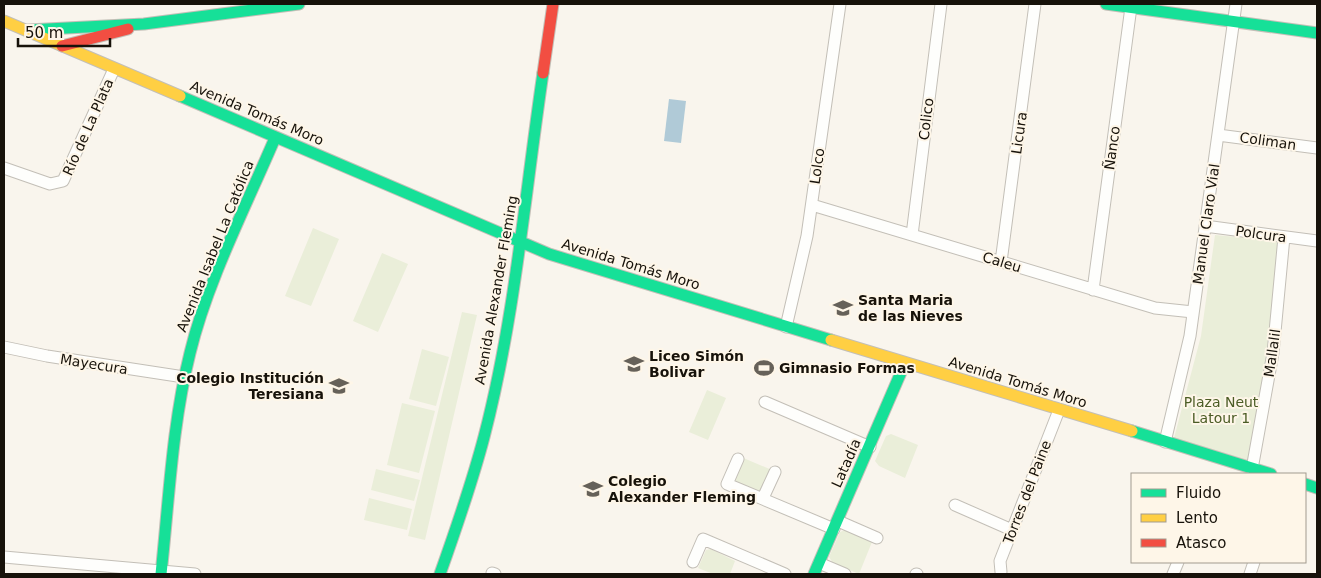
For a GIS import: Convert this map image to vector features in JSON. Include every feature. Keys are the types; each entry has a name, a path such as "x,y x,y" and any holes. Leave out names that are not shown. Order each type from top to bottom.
{"main road":[{"path":"26,31 102,24 144,24 299,4"},
{"name":"Avenida Alexander Fleming","path":"440,574 464,509 486,431 520,243 553,4"},
{"path":"1106,4 1137,6 1317,33"},
{"name":"Avenida Tomás Moro","path":"4,20 520,243 571,262 1267,473"},
{"path":"62,46 144,24"},
{"name":"Avenida Isabel La Católica","path":"161,572 184,377 206,303 275,138"},
{"name":"Latadía","path":"814,574 905,363"}],"street":[{"name":"Lolco","path":"786,327 801,266 812,205 840,4"},
{"name":"Colico","path":"912,234 941,4"},
{"name":"Licura","path":"1001,262 1035,4"},
{"name":"Manuel Claro Vial","path":"1165,442 1186,358 1236,4"},
{"name":"Ñanco","path":"1092,290 1137,6"},
{"name":"Río de La Plata","path":"4,168 50,184 63,182 114,69"},
{"name":"Coliman","path":"1218,134 1317,148"},
{"name":"Caleu","path":"812,205 1163,310 1193,312"},
{"name":"Polcura","path":"1205,226 1317,241"},
{"name":"Mallalil","path":"1252,469 1273,353 1284,237"},
{"name":"Mayecura","path":"4,347 47,356 184,377"},
{"path":"765,402 870,447"},
{"name":"Torres del Paine","path":"1001,573 1000,561 1059,410"},
{"path":"738,459 727,484 836,525 878,538"},
{"path":"763,498 775,472"},
{"path":"956,505 1012,530"},
{"path":"693,562 703,539 785,574"},
{"path":"4,557 195,574"},
{"path":"819,563 845,574"}],"green space":[{"path":"313,228 339,239 311,306 285,296"},
{"name":"Plaza Neut Latour 1","path":"1215,235 1279,241 1270,353 1251,461 1174,438 1201,336"},
{"path":"382,253 408,264 378,332 353,321"},
{"path":"462,312 477,315 425,540 408,536"},
{"path":"422,349 449,357 436,406 409,399"},
{"path":"707,390 726,398 708,440 689,432"},
{"path":"402,403 435,411 419,473 387,465"},
{"path":"891,434 918,445 905,478 879,466 875,461 886,436"},
{"path":"741,457 772,470 764,490 758,492 735,482 733,478"},
{"path":"376,469 420,480 414,501 371,490"},
{"path":"369,498 412,509 407,530 364,520"},
{"path":"845,530 872,542 859,574 833,563 829,557 840,532"},
{"path":"711,549 735,561 730,574 713,574 698,568 706,550"}],"water":[{"path":"669,99 686,101 681,143 664,141"}],"traffic: fast":[{"path":"28,30 144,24 299,4"},
{"path":"1106,4 1317,33"},
{"path":"440,574 474,471 495,392 512,301 543,73"},
{"path":"180,96 549,254 831,340"},
{"path":"161,574 175,435 184,380 197,326 217,272 275,138"},
{"path":"814,574 905,363"},
{"path":"1132,431 1268,473"},
{"path":"1306,484 1317,488"}],"traffic: slow":[{"path":"4,21 180,96"},
{"path":"831,340 1132,431"}],"traffic: jam":[{"path":"543,73 553,4"},
{"path":"62,46 128,29"}],"place":[{"name":"Santa Maria de las Nieves","path":"843,308"},
{"name":"Liceo Simón Bolivar","path":"634,364"},
{"name":"Gimnasio Formas","path":"764,368"},
{"name":"Colegio Institución Teresiana","path":"339,386"},
{"name":"Colegio Alexander Fleming","path":"593,489"}]}
